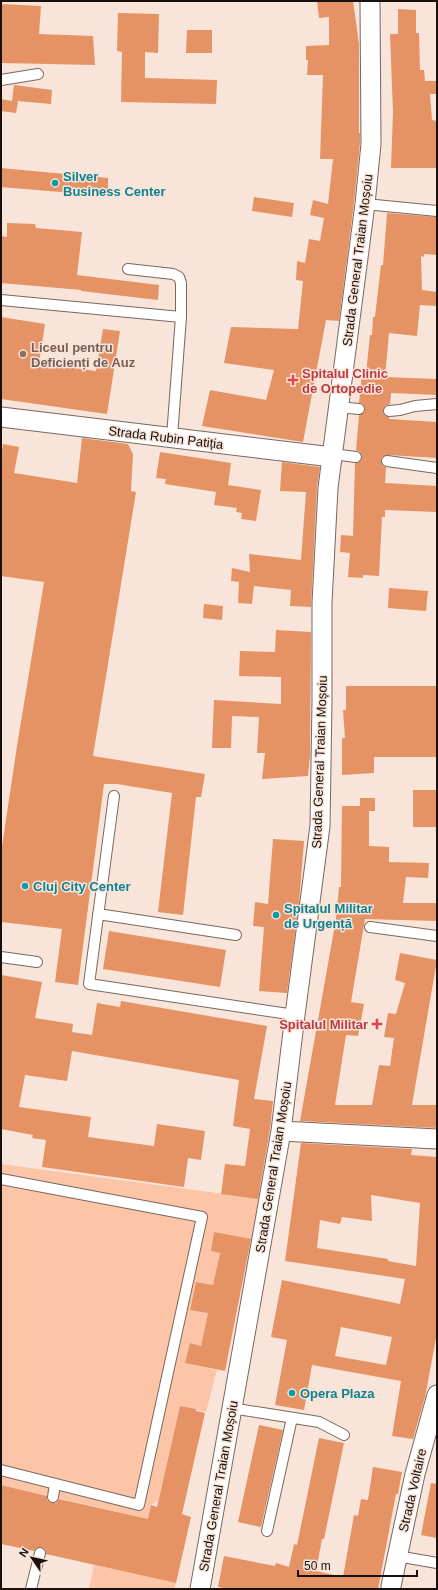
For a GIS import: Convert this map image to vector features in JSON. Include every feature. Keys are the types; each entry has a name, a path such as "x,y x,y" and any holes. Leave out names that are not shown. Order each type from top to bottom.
{"street":[{"name":"Strada General Traian Moșoiu","path":"200,1589 282,1131 295,1015 320,826 322,602 328,488 365,204 371,144 370,1"},
{"name":"Strada Rubin Patiția","path":"1,417 172,438 332,455"},
{"path":"282,1131 437,1139"},
{"name":"Strada Voltaire","path":"391,1586 415,1474 437,1395"}],"lane":[{"path":"1,80 38,74"},
{"path":"365,204 437,211"},
{"path":"128,269 173,274 179,277 181,283 181,317 172,438"},
{"path":"1,300 181,317"},
{"path":"389,411 437,404"},
{"path":"338,407 359,409"},
{"path":"332,455 356,457"},
{"path":"387,461 437,468"},
{"path":"114,796 89,984 295,1015"},
{"path":"98,914 236,936"},
{"path":"370,927 437,936"},
{"path":"1,957 37,962"},
{"path":"1,1179 202,1217 139,1505 1,1470"},
{"path":"232,1408 319,1422 344,1435"},
{"path":"267,1531 292,1418"},
{"path":"52,1497 55,1484"},
{"path":"31,1589 40,1553"},
{"path":"397,1556 437,1563"}],"shaded area":[{"path":"1,1164 261,1199 253,1240 214,1232 211,1251 220,1253 213,1285 196,1282 190,1309 208,1313 201,1346 190,1343 186,1363 217,1370 206,1412 180,1406 158,1501 151,1505 148,1519 1,1485"},
{"path":"94,1565 176,1583 174,1589 89,1589"}],"building":[{"path":"317,1 353,1 359,44 360,143 339,321 326,320 303,442 202,426 210,390 266,400 274,370 224,363 231,327 298,329 303,281 296,280 297,261 305,263 309,239 320,241 324,218 310,215 313,200 328,204 333,159 320,159 323,75 307,75 308,60 306,60 306,46 329,45 329,17 319,18"},
{"path":"1,4 41,6 39,34 93,36 95,65 1,63"},
{"path":"398,9 416,10 416,33 419,33 420,70 424,70 425,81 437,81 437,94 430,94 432,120 437,121 437,168 391,168 393,112 390,34 398,34"},
{"path":"118,13 159,14 158,53 145,52 145,78 217,80 216,104 121,102 122,52 117,51"},
{"path":"187,30 212,30 212,53 186,53"},
{"path":"14,85 52,90 51,104 17,101 16,113 1,111 1,99 12,101"},
{"name":"Silver Business Center","path":"1,168 108,178 108,196 1,187"},
{"path":"254,197 294,203 292,217 252,211"},
{"path":"387,213 437,217 437,255 424,254 424,257 421,256 422,290 437,292 437,306 420,305 417,336 389,333 385,377 437,379 437,395 391,393 390,404 385,406 383,411 384,415 389,417 389,419 437,422 437,458 388,455 382,457 381,460 383,466 386,467 385,483 437,486 437,512 385,510 385,517 382,517 379,576 363,575 363,578 348,577 350,553 340,552 341,535 353,536 355,463 361,461 362,457 360,452 356,450 359,415 364,413 365,409 363,404 359,403 362,374 366,374 370,335 372,335 373,317 375,317 381,265 383,265"},
{"path":"7,223 35,224 36,228 82,232 77,275 159,285 158,300 81,290 1,283 1,236 7,237"},
{"path":"1,317 45,324 39,363 96,371 103,329 120,331 107,414 1,399"},
{"path":"82,438 128,444 133,454 131,491 136,492 93,756 205,774 201,797 196,797 183,915 158,912 172,793 117,784 104,784 78,985 55,982 62,929 1,922 1,853 44,582 1,576 1,456 3,444 19,447 14,473 77,483"},
{"path":"160,452 231,463 228,485 261,490 256,521 241,519 242,513 236,512 237,508 214,505 216,492 165,484 166,479 156,478"},
{"path":"282,462 320,467 317,487 311,607 290,606 291,590 254,586 252,604 238,603 239,582 231,581 232,568 250,572 249,554 301,560 306,492 280,491"},
{"path":"389,588 428,591 426,611 388,608"},
{"path":"204,604 223,606 222,620 203,618"},
{"path":"276,630 311,632 310,756 308,776 262,779 265,753 257,753 259,717 232,716 231,748 212,748 214,700 281,704 281,677 239,676 240,651 275,652"},
{"path":"346,686 437,686 436,757 374,757 374,773 342,775 342,738 345,738 343,710 346,710"},
{"path":"413,790 437,790 437,827 413,827"},
{"path":"360,798 375,798 375,811 369,811 369,846 389,847 389,862 429,863 428,878 406,877 403,903 437,903 437,921 365,919 351,1002 364,1004 358,1036 346,1035 335,1105 372,1105 379,1065 390,1066 394,1038 384,1037 388,1013 396,1014 405,983 395,980 400,953 437,960 412,1105 437,1105 437,1128 300,1121 336,919 339,887 341,887 342,806 360,806"},
{"name":"Spitalul Militar de Urgență","path":"273,839 304,841 299,903 287,993 259,991 264,927 253,926 255,902 268,904"},
{"path":"109,931 226,950 220,987 103,969"},
{"path":"1,975 42,982 35,1018 73,1024 72,1032 92,1035 97,1003 120,1007 121,1001 267,1026 254,1099 273,1101 270,1129 258,1199 221,1194 225,1164 245,1166 250,1129 233,1126 239,1080 72,1051 67,1081 25,1075 19,1107 91,1117 88,1137 154,1146 157,1124 205,1131 201,1160 188,1158 184,1187 42,1167 46,1140 32,1138 33,1135 1,1129"},
{"path":"301,1143 412,1149 411,1155 437,1157 437,1333 425,1397 413,1439 392,1436 401,1381 312,1365 304,1410 275,1405 287,1340 271,1337 282,1280 400,1304 405,1279 285,1261","holes":["371,1195 420,1203 416,1266 388,1261 388,1259 317,1248 320,1220 340,1224 342,1217 372,1221","341,1327 392,1337 386,1365 335,1356"]},
{"path":"214,1232 251,1239 225,1371 185,1363 190,1343 201,1346 208,1313 190,1310 196,1282 213,1285 220,1253 211,1251"},
{"path":"180,1406 196,1409 196,1411 205,1413 182,1514 191,1517 176,1583 46,1554 45,1549 41,1547 36,1548 34,1551 1,1544 1,1485 47,1496 47,1500 52,1503 56,1503 59,1499 148,1519 151,1505 157,1507"},
{"path":"259,1425 283,1430 261,1527 238,1522"},
{"path":"319,1438 344,1443 316,1571 343,1577 354,1515 358,1516 361,1499 368,1500 373,1467 402,1472 398,1494 396,1494 378,1589 230,1589 218,1587 224,1556 275,1566 276,1563 289,1567 294,1544 297,1545"},
{"path":"431,1483 437,1484 437,1538 421,1535"}],"place":[{"name":"Silver Business Center","path":"55,183"},
{"name":"Liceul pentru Deficienți de Auz","path":"23,354"},
{"name":"Spitalul Clinic de Ortopedie","path":"293,380"},
{"name":"Cluj City Center","path":"25,886"},
{"name":"Spitalul Militar de Urgență","path":"276,915"},
{"name":"Spitalul Militar","path":"377,1024"},
{"name":"Opera Plaza","path":"292,1393"}]}
